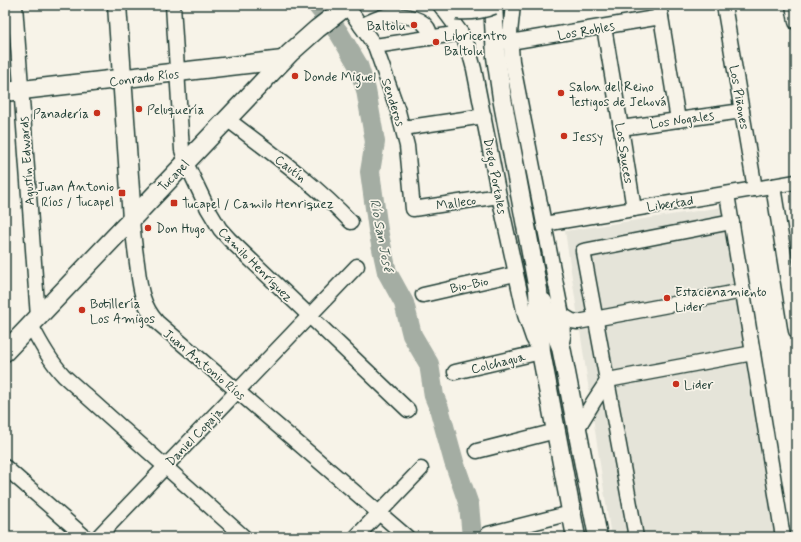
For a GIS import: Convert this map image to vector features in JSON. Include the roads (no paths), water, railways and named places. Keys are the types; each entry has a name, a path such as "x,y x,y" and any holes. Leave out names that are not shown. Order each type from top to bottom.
{"main road":[{"name":"Juan Antonio Ríos","path":"117,5 132,219"},
{"path":"446,7 474,10 493,5"},
{"name":"Diego Portales","path":"493,5 496,57 502,98 538,290 541,352 576,537"},
{"name":"Tucapel","path":"5,352 283,60 317,28 346,7"},
{"name":"Conrado Ríos","path":"13,92 283,60"},
{"name":"Diego Portales","path":"538,290 561,347 598,537"}],"street":[{"name":"Agustín Edwards","path":"15,5 13,92 34,321 43,349 64,376 244,537"},
{"name":"Camilo Henríquez","path":"173,5 182,144 186,163 208,209 228,239 408,410"},
{"name":"Diego Portales","path":"512,5 510,22 512,61 562,316 563,337 561,347"},
{"name":"Los Piñones","path":"724,5 755,189"},
{"path":"793,5 796,22"},
{"name":"Senderos","path":"346,7 375,46 403,128 407,146 414,208"},
{"name":"Diego Portales","path":"446,7 468,47 472,61 525,315 528,327 541,352"},
{"name":"Los Robles","path":"510,42 604,27 660,11"},
{"path":"660,11 678,120"},
{"path":"361,26 384,16 406,16 425,24 430,38"},
{"name":"Los Sauces","path":"604,27 634,209"},
{"path":"375,46 461,33"},
{"name":"Los Nogales","path":"621,128 742,111"},
{"path":"403,128 484,116"},
{"name":"Cautín","path":"227,119 314,186 352,222"},
{"name":"Libertad","path":"544,224 796,182"},
{"path":"773,186 791,262 796,331"},
{"path":"727,194 783,537"},
{"name":"Malleco","path":"414,208 499,196"},
{"name":"Juan Antonio Ríos","path":"132,219 133,240 140,291 145,304 154,319 407,537"},
{"path":"636,537 583,251 732,222"},
{"name":"Daniel Copaja","path":"98,537 357,266"},
{"name":"Bio-Bio","path":"423,294 516,274"},
{"path":"562,316 578,322 743,291"},
{"name":"Colchagua","path":"455,372 541,352"},
{"path":"577,429 608,380 753,353"},
{"path":"477,450 556,431"},
{"path":"5,467 85,537"},
{"path":"356,537 421,469"},
{"path":"488,534 571,514"}],"waterway":[{"name":"Río San José","path":"317,5 339,33 358,65 366,90 375,142 370,172 378,230 387,272 404,303 412,335 429,364 434,396 469,505 472,537"}],"place":[{"name":"Baltolu","path":"414,25"},
{"name":"Libricentro Baltolu","path":"436,42"},
{"name":"Donde Miguel","path":"295,76"},
{"name":"Salon del Reino Testigos de Jehová","path":"561,93"},
{"name":"Peluquería","path":"139,109"},
{"name":"Panadería","path":"97,113"},
{"name":"Jessy","path":"564,136"},
{"name":"Juan Antonio Ríos / Tucapel","path":"122,193"},
{"name":"Tucapel / Camilo Henriquez","path":"174,203"},
{"name":"Don Hugo","path":"148,228"},
{"name":"Estacienamiento Lider","path":"667,298"},
{"name":"Botillería Los Amigos","path":"82,310"},
{"name":"Lider","path":"676,384"}]}
